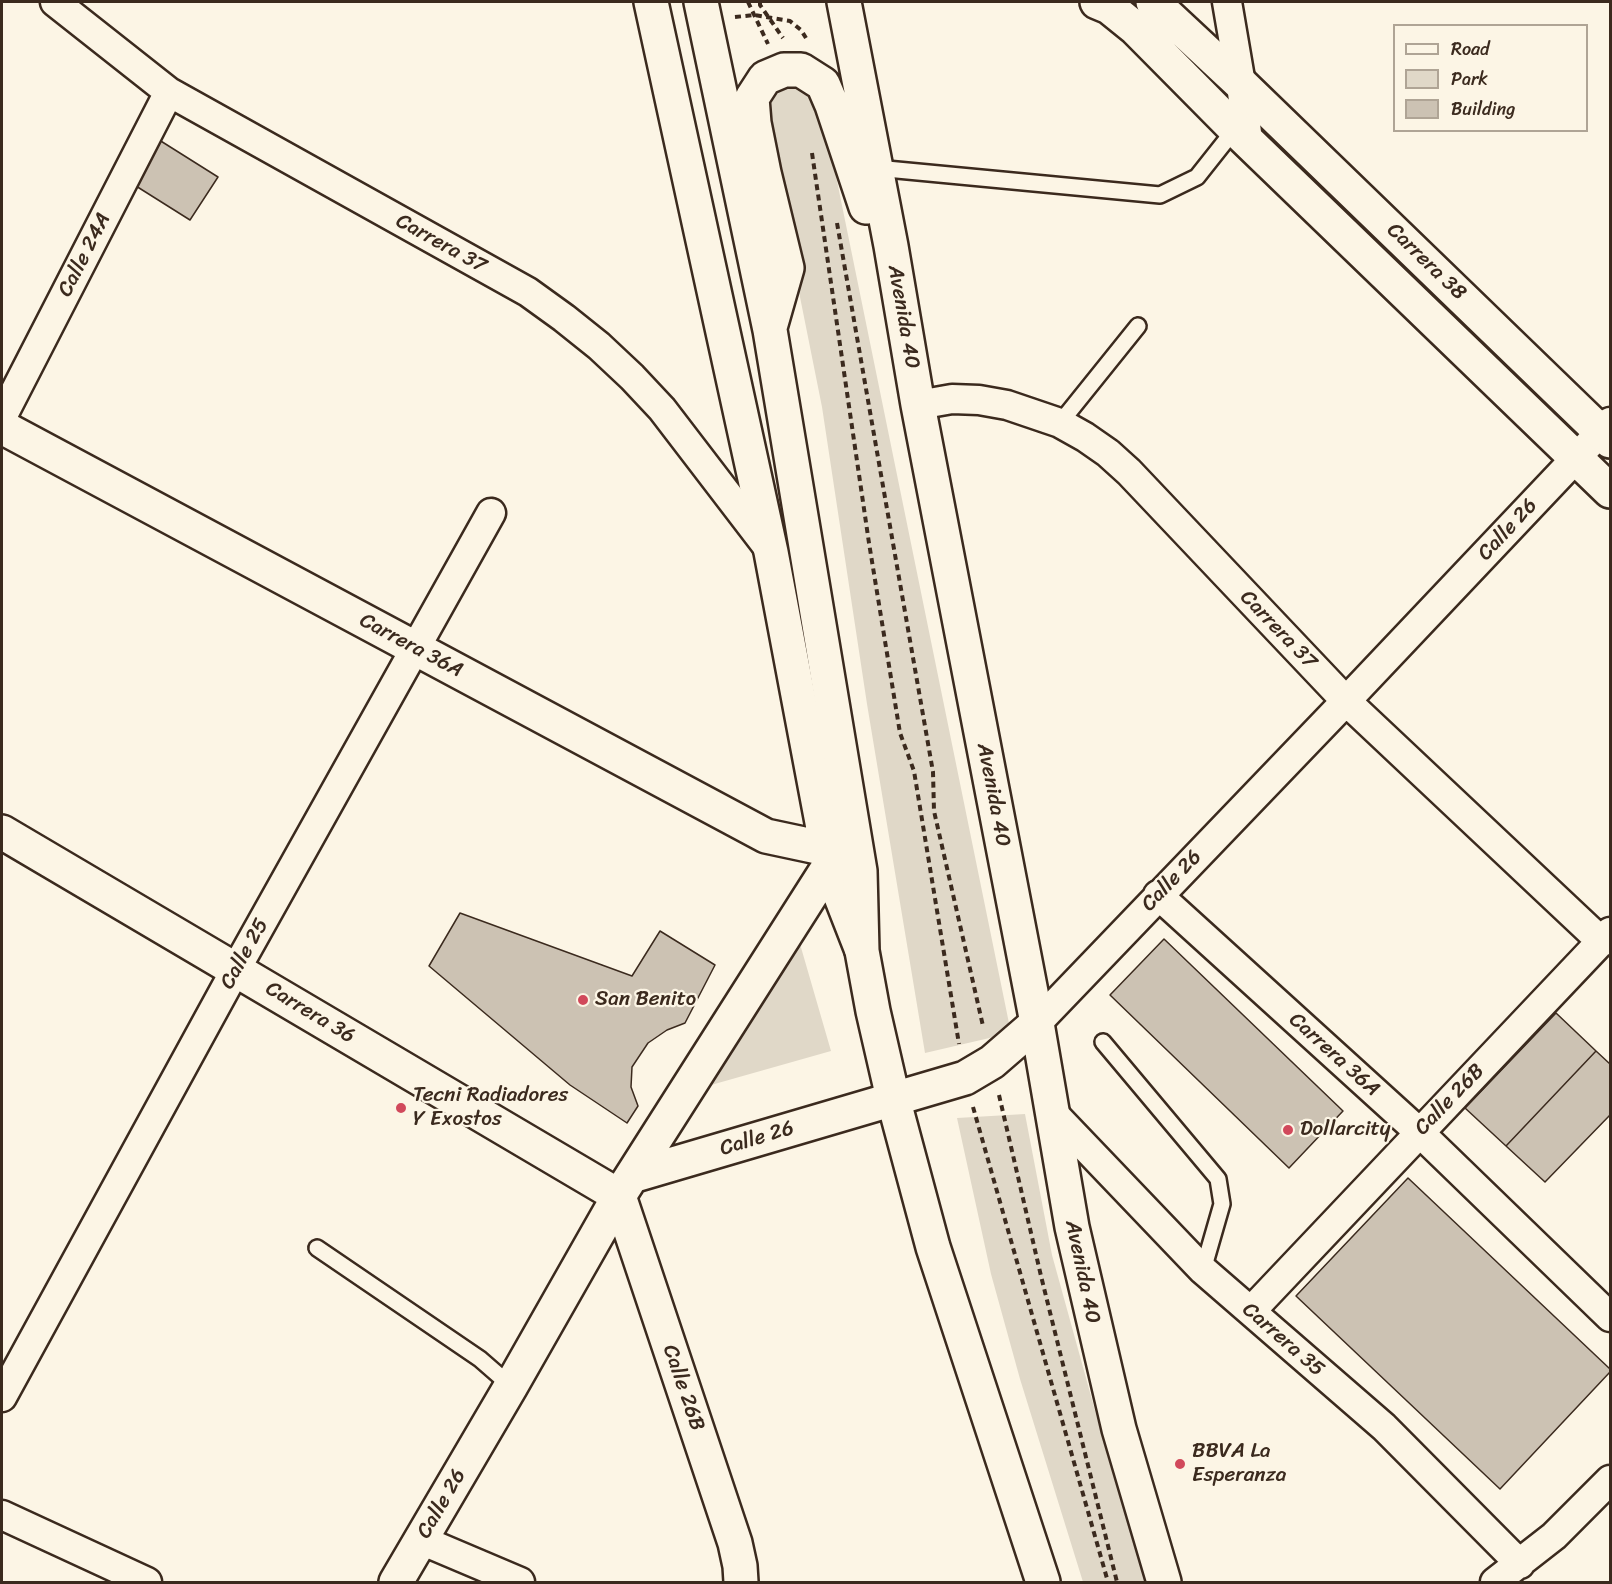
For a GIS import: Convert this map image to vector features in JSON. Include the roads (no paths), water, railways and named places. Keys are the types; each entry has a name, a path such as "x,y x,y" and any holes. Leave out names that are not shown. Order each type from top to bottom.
{"main road":[{"path":"651,2 771,552 834,879 862,951"},
{"name":"Avenida 40","path":"844,2 891,246 918,405 1037,1023 1072,1227 1119,1428 1164,1582"},
{"name":"Carrera 38","path":"1097,2 1109,7 1135,28 1242,135 1611,491"},
{"name":"Carrera 38","path":"1153,2 1607,431"},
{"path":"703,11 770,330 860,871 862,951 873,1011 893,1098 933,1247 1043,1582"},
{"path":"770,330 787,268 754,123 752,98 765,78 798,61 823,84 865,204 875,225 891,246"},
{"name":"Carrera 36A","path":"2,427 766,837 829,856"},
{"name":"Carrera 36","path":"2,832 236,969 625,1186"},
{"name":"Calle 26","path":"396,1582 625,1186 829,856"},
{"name":"Calle 26","path":"625,1186 978,1070 1037,1023"},
{"name":"Calle 26B","path":"625,1186 735,1543 741,1582"}],"street":[{"name":"Carrera 37","path":"54,2 169,92 528,292 564,318 632,376 662,409 771,552"},
{"path":"1229,2 1241,84 1242,135"},
{"name":"Calle 24A","path":"2,417 169,92"},
{"name":"Carrera 37","path":"918,405 952,399 979,400 1007,405 1060,423 1085,437 1129,472 1346,701 1606,937"},
{"name":"Calle 26","path":"1037,1023 1576,458 1607,431"},
{"name":"Calle 25","path":"2,1397 236,969 491,513"},
{"name":"Carrera 36A","path":"1158,895 1419,1132 1611,1317"},
{"name":"Calle 26B","path":"1251,1311 1606,937"},
{"name":"Carrera 35","path":"1051,1111 1203,1270 1383,1427 1520,1564"},
{"path":"1495,1582 1554,1536 1611,1480"},
{"path":"2,1515 147,1582"},
{"path":"421,1540 520,1582"}],"lane":[{"path":"876,168 1160,195 1197,177 1242,135"},
{"path":"1060,423 1138,326"},
{"path":"1103,1042 1218,1179 1222,1204 1203,1270"},
{"path":"317,1248 480,1359 511,1386"}],"place":[{"name":"San Benito","path":"583,1000"},
{"name":"Tecni Radiadores Y Exostos","path":"401,1108"},
{"name":"Dollarcity","path":"1288,1130"},
{"name":"BBVA La Esperanza","path":"1180,1464"}]}
